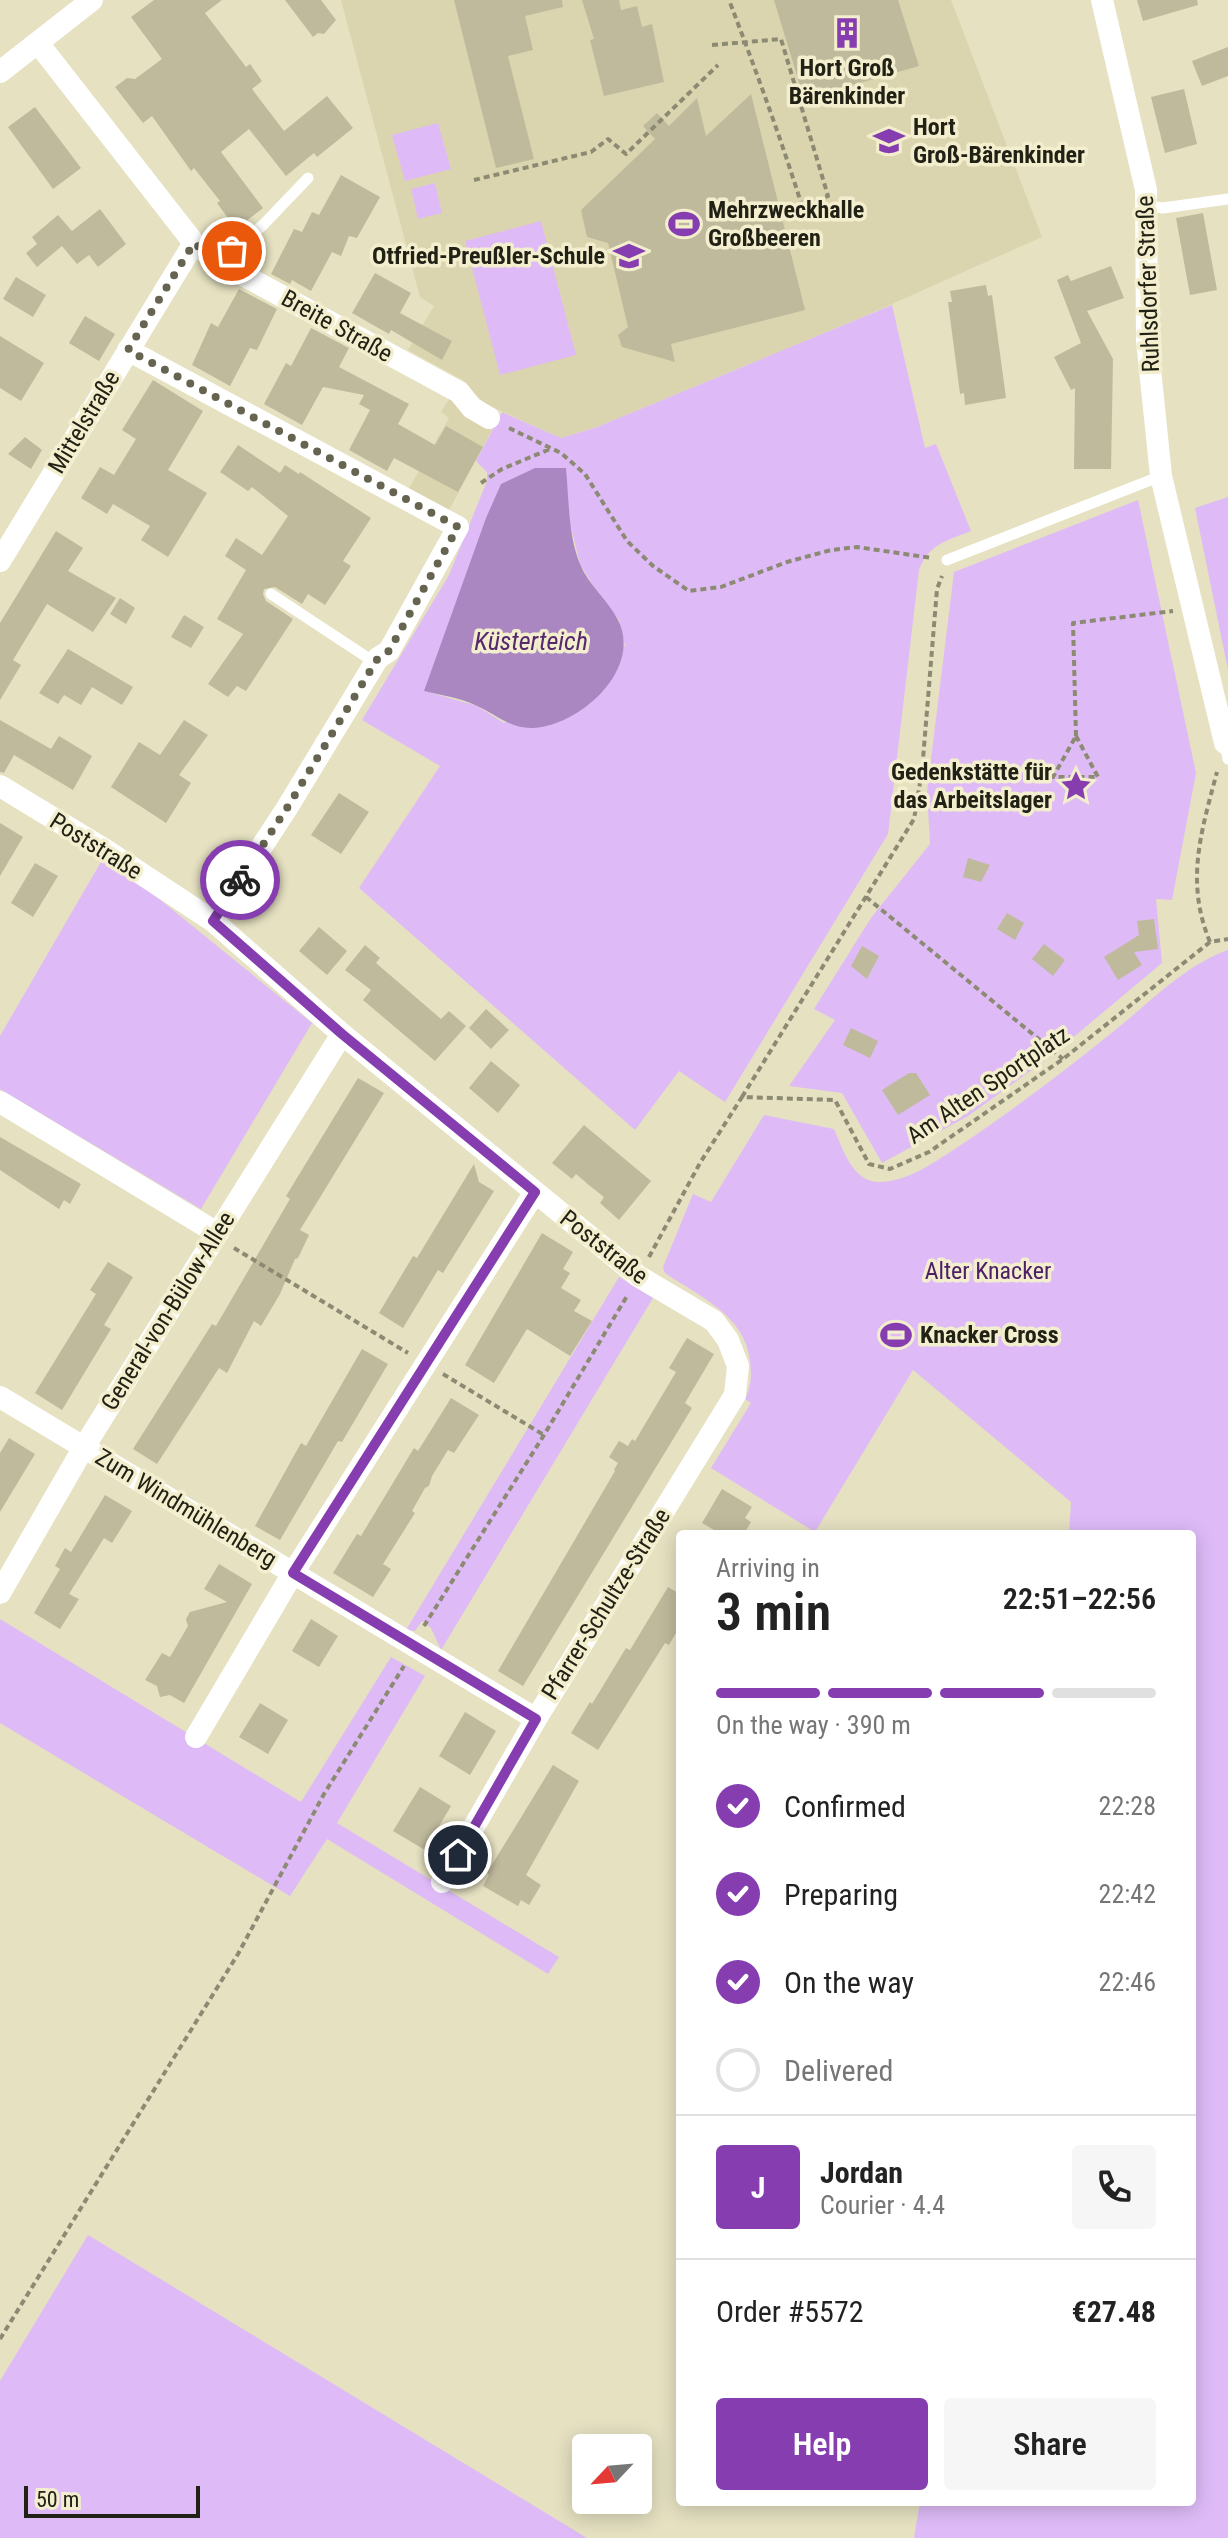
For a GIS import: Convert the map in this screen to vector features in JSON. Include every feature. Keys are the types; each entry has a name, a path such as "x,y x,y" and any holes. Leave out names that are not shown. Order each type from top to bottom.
{"street":[{"path":"0,72 92,0"},
{"name":"Ruhlsdorfer Straße","path":"1102,0 1146,190 1147,340 1161,476 1226,751"},
{"name":"Breite Straße","path":"38,43 194,243 219,262 459,392 472,408 489,418"},
{"name":"Mittelstraße","path":"0,561 194,243"},
{"path":"128,350 458,527 389,651 378,658 287,808 213,921"},
{"name":"Poststraße","path":"0,786 213,921 342,1034 638,1276 714,1321 728,1340 738,1366"},
{"name":"General-von-Bülow-Allee","path":"0,1593 84,1447 342,1034"},
{"path":"0,1102 217,1233"},
{"path":"196,1737 293,1573 535,1192"},
{"name":"Pfarrer-Schultze-Straße","path":"442,1882 536,1719 735,1395 738,1366"},
{"name":"Zum Windmühlenberg","path":"0,1397 536,1719"}],"lane":[{"path":"219,262 263,225 308,178"},
{"path":"1146,206 1186,206 1228,199"},
{"path":"947,560 1161,476"},
{"path":"271,594 368,658 378,658"}],"path":[{"path":"712,45 745,42 781,39 828,196 802,206 745,42 729,0"},
{"path":"474,180 591,152 608,139 626,154 718,65"},
{"path":"0,2339 238,1954 324,1794 544,1435 638,1276 700,1163 914,819 922,771 937,589 947,560 857,547 831,550 787,562 721,587 689,591 653,566 627,541 585,474 561,453 489,418"},
{"path":"481,483 502,469 551,449"},
{"path":"1076,736 1053,777 1098,777 1076,736 1073,623 1191,609"},
{"path":"1210,942 1199,916 1197,849 1226,751"},
{"path":"866,897 1063,1059"},
{"name":"Am Alten Sportplatz","path":"742,1097 835,1100 869,1164 890,1169 929,1152 1063,1059 1210,942 1228,939"},
{"path":"217,1233 234,1248 544,1435"}],"shaded area":[{"name":"Otfried-Preußler-Schule","path":"341,0 951,0 1042,237 865,316 597,427 561,438 488,405 475,395 466,382 408,350 434,306 420,297"},
{"path":"452,394 493,428 448,512 408,490 449,418 441,412"}],"green space":[{"path":"438,123 451,169 405,181 392,135"},
{"path":"435,183 442,213 418,219 411,189"},
{"path":"541,221 576,355 500,375 465,241"},
{"path":"892,305 925,448 936,444 971,531 933,549 919,570 888,834 725,1102 679,1071 635,1130 359,888 440,766 362,720 449,575 487,481 487,472 476,461 502,412 561,438 597,427","holes":["571,527 580,564 619,620 625,646 504,723 477,706 425,691 442,647"]},
{"path":"1228,497 1228,670 1195,508"},
{"path":"1138,500 1196,773 1172,900 1156,899 1162,963 1051,1056 968,1116 882,1163 842,1093 789,1086 835,1020 814,1009 871,918 930,844 927,792 954,572"},
{"path":"105,855 312,1023 201,1209 0,1089 0,1036"},
{"name":"Alter Knacker","path":"1228,950 1228,2538 914,2538 919,2506 1196,2506 1196,1530 1069,1530 1071,1502 913,1370 816,1530 812,1530 711,1468 751,1403 745,1399 751,1376 750,1361 740,1331 730,1319 706,1299 665,1273 663,1267 693,1194 711,1202 764,1115 834,1129 850,1163 861,1176 878,1182 900,1179 933,1163 981,1131 1076,1061 1182,975"},
{"path":"619,1277 653,1298 441,1650 431,1628 422,1621 415,1631 406,1630"},
{"path":"0,1619 301,1802 391,1657 425,1676 337,1823 559,1957 548,1974 327,1839 290,1896 0,1723"},
{"path":"88,2235 587,2538 0,2538 0,2381"}],"water":[{"name":"Küsterteich","path":"535,468 566,468 576,553 588,579 618,620 623,639 622,657 614,675 587,706 551,725 525,728 510,724 464,701 424,691 501,484"}],"building":[{"path":"154,0 222,0 205,13 246,67 250,64 262,81 252,89 284,131 327,96 353,128 317,157 314,153 286,176 249,129 221,152 263,208 236,229 217,203 220,201 194,168 191,171 152,116 143,123 115,87 127,78 135,79 162,59 131,17"},
{"path":"285,0 321,0 336,20 324,34 318,33 313,37"},
{"path":"454,0 562,0 563,7 525,16 533,50 508,56 534,159 496,168"},
{"path":"582,0 619,0 621,10 637,6 642,27 652,24 664,82 604,96 590,40 594,39"},
{"name":"Hort Groß Bärenkinder","path":"774,0 898,0 919,66 804,99"},
{"path":"1137,0 1197,0 1198,5 1143,21"},
{"path":"1228,47 1228,76 1202,86 1192,61"},
{"path":"1184,89 1197,144 1165,153 1151,97"},
{"name":"Mehrzweckhalle Großbeeren","path":"751,94 805,310 671,344 675,362 622,347 618,335 628,327 608,243 587,237 581,210 655,139 643,126 657,113 669,126 697,98 706,136"},
{"path":"35,107 81,168 53,189 8,127"},
{"path":"341,175 380,197 357,238 349,236 341,256 332,252 311,291 292,280 290,284 271,274 294,229 302,232 312,212 319,215"},
{"path":"100,209 126,244 98,267 89,255 77,264 62,246 37,267 26,253 37,244 32,237 58,215 72,231"},
{"path":"1203,213 1217,290 1190,295 1176,218"},
{"path":"1111,266 1124,298 1087,311 1113,359 1111,469 1074,469 1075,388 1071,390 1054,357 1081,343 1057,280 1068,275 1071,281"},
{"path":"375,273 411,293 400,313 452,341 442,360 391,330 389,334 352,313"},
{"path":"16,277 46,295 33,317 3,299"},
{"path":"986,285 988,296 992,295 1006,398 965,405 964,393 960,394 948,302 952,302 950,291"},
{"path":"239,289 277,309 257,350 250,348 230,386 192,365 211,323 218,327"},
{"path":"85,316 115,334 99,361 69,343"},
{"path":"311,328 349,348 339,367 409,404 398,424 435,445 446,426 483,447 458,492 394,458 387,471 349,450 370,410 359,404 364,395 323,387 302,425 264,404 286,363 291,366"},
{"path":"0,336 44,363 21,401 0,388"},
{"path":"153,380 203,411 168,470 207,493 168,557 141,540 150,526 113,504 107,514 81,498 100,467 114,475 136,439 122,430"},
{"path":"25,437 42,450 31,469 8,454"},
{"path":"238,445 280,473 285,465 300,472 371,518 343,561 351,566 325,605 308,594 302,604 275,587 264,589 266,601 293,619 246,691 237,686 228,697 208,684 243,634 217,619 246,570 225,556 236,538 262,555 288,516 252,487 248,491 220,472"},
{"path":"56,531 83,548 68,571 116,598 93,632 47,604 13,660 21,665 0,700 0,623"},
{"path":"120,598 135,608 126,624 110,614"},
{"path":"184,615 204,627 191,648 171,637"},
{"path":"68,649 133,687 122,705 92,687 81,705 64,695 58,704 39,693"},
{"path":"0,720 51,749 59,736 92,756 73,790 14,755 4,773 0,772"},
{"path":"184,720 208,735 179,775 191,783 166,823 111,787 139,742 160,755"},
{"path":"339,793 369,812 341,854 311,835"},
{"path":"0,823 23,837 0,876"},
{"path":"968,858 990,865 981,882 963,877"},
{"path":"35,863 58,876 33,917 11,903"},
{"path":"1007,913 1024,923 1015,940 997,929"},
{"path":"1154,919 1158,949 1134,952 1142,965 1118,980 1104,957 1139,935 1137,921"},
{"path":"319,927 347,951 327,975 299,951"},
{"path":"1044,944 1065,960 1053,976 1032,959"},
{"path":"365,945 380,958 376,963 441,1019 449,1011 466,1026 435,1061 363,1000 371,990 345,970"},
{"path":"862,946 879,956 867,979 851,966"},
{"path":"486,1009 509,1030 491,1049 469,1028"},
{"path":"851,1028 878,1041 870,1058 843,1045"},
{"path":"491,1061 520,1085 498,1113 469,1088"},
{"path":"909,1073 916,1073 930,1095 898,1115 882,1090"},
{"path":"358,1078 384,1093 300,1230 309,1235 280,1294 261,1326 254,1321 227,1373 219,1368 157,1464 133,1449 212,1324 216,1326 290,1199 286,1196"},
{"path":"584,1125 651,1181 619,1220 600,1203 604,1197 576,1174 572,1179 552,1163"},
{"path":"0,1137 81,1184 70,1204 64,1200 59,1209 0,1170"},
{"path":"474,1164 479,1182 494,1191 443,1273 438,1270 403,1328 379,1313 413,1256 417,1258"},
{"path":"542,1233 573,1252 563,1269 570,1273 561,1288 581,1300 574,1311 592,1321 570,1356 527,1329 494,1383 465,1365"},
{"path":"108,1262 133,1277 104,1325 111,1329 62,1410 35,1393 96,1294 90,1290"},
{"path":"687,1338 714,1354 685,1403 692,1408 523,1686 498,1671 615,1471 618,1463 609,1457 619,1441 628,1446 632,1439 635,1441 676,1372 669,1368"},
{"path":"362,1349 388,1364 280,1540 255,1526 301,1443 306,1446"},
{"path":"451,1398 479,1415 454,1453 448,1450 425,1488 412,1511 415,1513 383,1564 391,1569 373,1597 333,1573 357,1534 361,1536 414,1448 418,1451"},
{"path":"9,1438 35,1454 0,1512 0,1453"},
{"path":"722,1489 752,1507 745,1518 751,1522 746,1530 714,1530 702,1523"},
{"path":"105,1495 132,1511 112,1543 104,1538 69,1594 79,1599 60,1629 34,1613 60,1569 55,1566 65,1548 71,1552"},
{"path":"219,1564 252,1584 184,1703 170,1695 160,1697 157,1686 145,1680 162,1653 170,1657 188,1626 186,1619 190,1612 227,1602 204,1589"},
{"path":"668,1587 676,1592 676,1633 669,1645 665,1643 598,1750 571,1733 626,1648 630,1650"},
{"path":"311,1619 338,1636 319,1667 292,1651"},
{"path":"260,1703 288,1720 268,1754 239,1737"},
{"path":"465,1712 496,1731 470,1775 439,1756"},
{"path":"553,1765 579,1781 526,1875 541,1885 529,1905 521,1900 518,1906 483,1886 489,1875 487,1873"},
{"path":"420,1787 451,1806 425,1850 393,1831"}],"way so far":[{"path":"232,251 219,262 194,243 128,350 458,527 389,651 378,658 240,880"}],"place":[{"name":"Hort Groß Bärenkinder","path":"847,33"},
{"name":"Hort Groß-Bärenkinder","path":"889,141"},
{"name":"Mehrzweckhalle Großbeeren","path":"684,224"},
{"name":"Otfried-Preußler-Schule","path":"629,256"},
{"name":"Gedenkstätte für das Arbeitslager","path":"1076,786"},
{"name":"Knacker Cross","path":"896,1335"}],"route":[{"path":"240,880 213,921 342,1034 535,1192 293,1573 536,1719 458,1855"}]}
